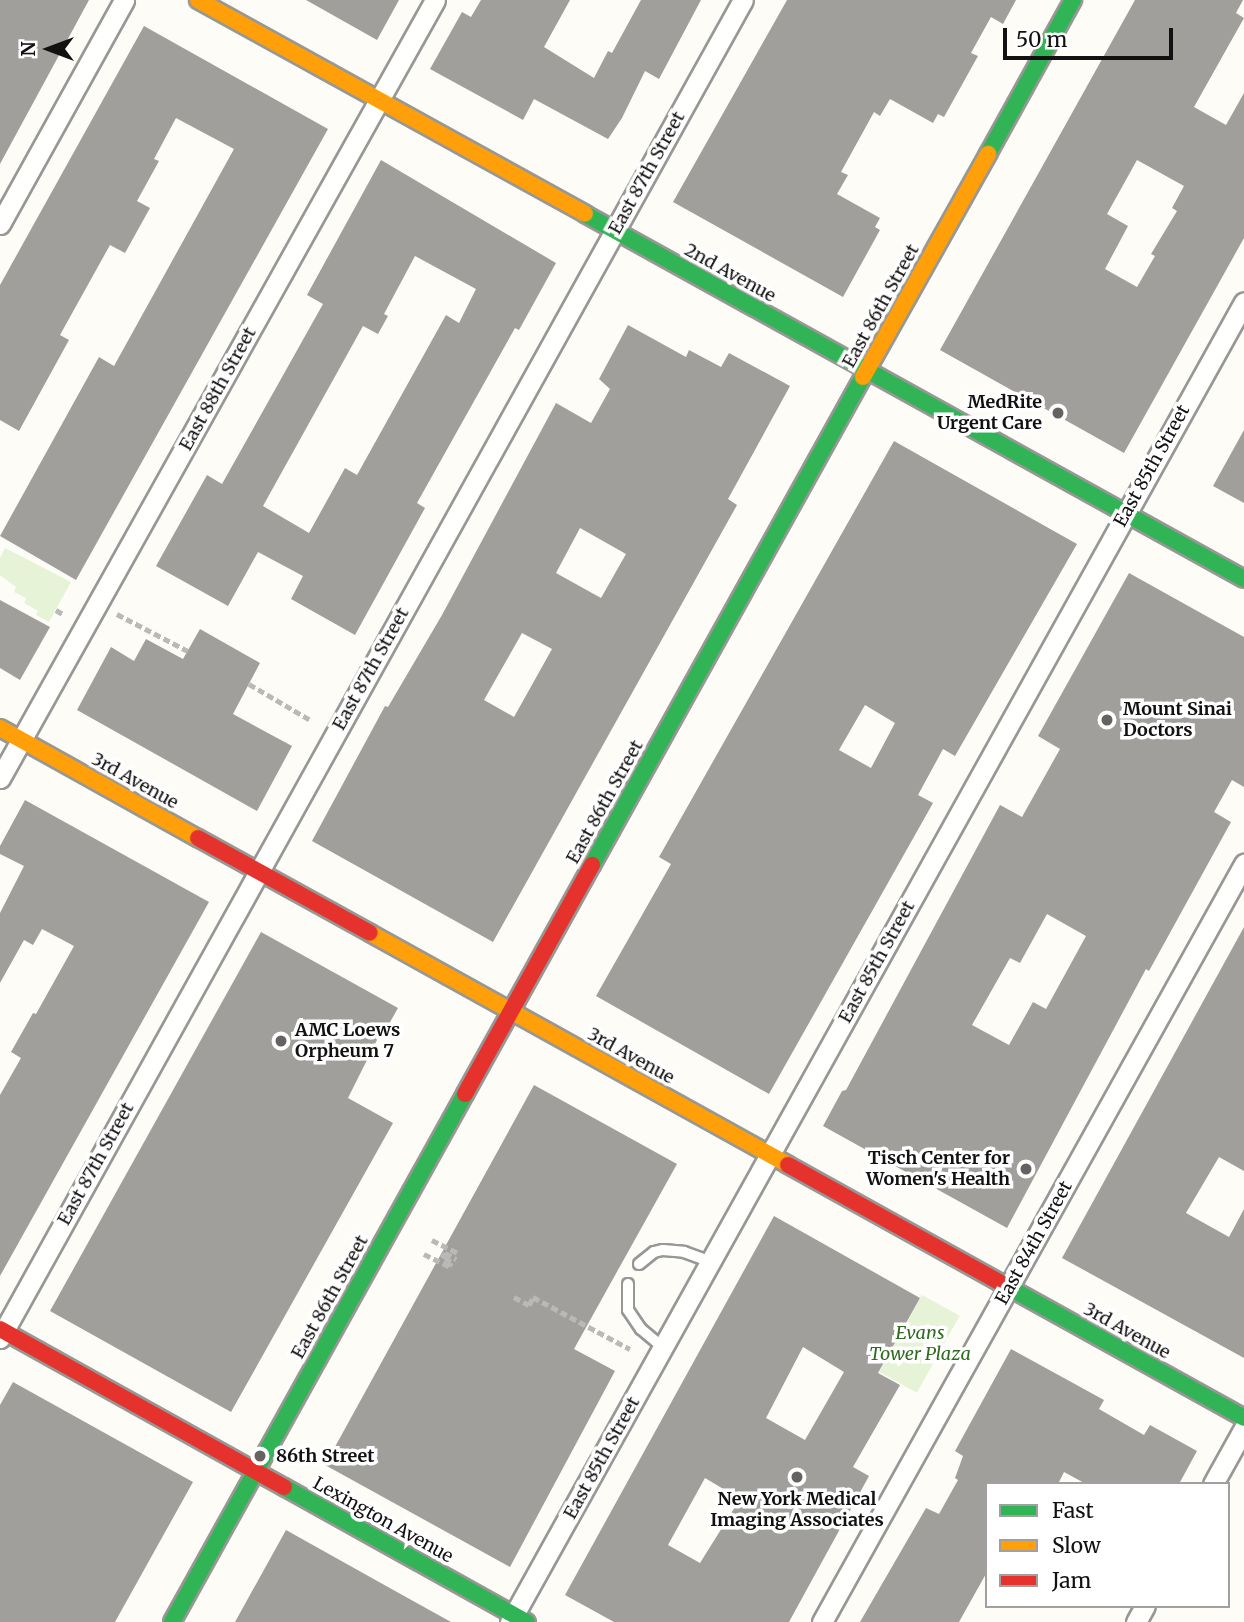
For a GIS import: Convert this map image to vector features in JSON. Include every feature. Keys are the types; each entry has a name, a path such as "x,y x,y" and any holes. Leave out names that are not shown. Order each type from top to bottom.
{"main road":[{"name":"2nd Avenue","path":"198,0 1244,579"},
{"name":"East 86th Street","path":"172,1622 1073,0"},
{"name":"3rd Avenue","path":"0,728 1244,1418"},
{"name":"Lexington Avenue","path":"1,1333 255,1471 517,1620"}],"street":[{"path":"0,224 124,0"},
{"name":"East 88th Street","path":"0,778 435,0"},
{"name":"East 87th Street","path":"1,1333 743,0"},
{"name":"East 85th Street","path":"517,1620 770,1154 1244,302"},
{"name":"East 84th Street","path":"822,1622 1244,864"},
{"path":"1214,1482 1244,1428"}],"lane":[{"path":"639,1264 654,1252 663,1250 684,1252 712,1262"},
{"path":"628,1284 628,1310 641,1329 664,1348"}],"path":[{"path":"56,610 63,614"},
{"path":"117,614 188,651"},
{"path":"249,684 312,721"},
{"path":"424,1254 449,1266 451,1262 442,1258 445,1253 458,1257 432,1240"},
{"path":"514,1297 529,1305 533,1297 630,1349"}],"green space":[{"path":"5,548 71,582 49,622 36,615 38,611 24,603 26,598 14,592 16,587 0,575 0,558"},
{"name":"Evans Tower Plaza","path":"922,1295 960,1316 917,1393 879,1372"}],"building":[{"path":"0,0 89,0 0,164"},
{"path":"306,0 399,0 377,40"},
{"path":"481,0 570,0 544,47 594,78 608,51 612,53 641,0 701,0 659,79 645,71 622,118 608,139 534,99 523,120 430,69 462,12 471,17"},
{"path":"787,0 1016,0 1003,24 991,17 971,53 978,56 944,117 938,114 933,123 890,99 880,116 874,112 841,172 848,175 837,194 880,218 875,227 880,230 843,297 673,202"},
{"path":"1135,0 1243,0 1236,13 1244,18 1194,107 1226,125 1244,93 1244,238 1124,453 940,350","holes":["1137,160 1184,186 1172,208 1177,211 1151,254 1155,256 1137,287 1105,269 1128,226 1107,214"]},
{"path":"144,26 328,129 76,580 0,536 99,357 114,366 234,149 176,118 154,159 159,161 137,201 150,208 125,253 110,245 60,335 69,340 19,431 0,420 0,285"},
{"path":"381,160 556,263 519,330 515,328 417,503 425,508 355,635 291,599 303,576 258,552 228,606 156,566 207,475 222,484 323,304 307,295","holes":["415,256 476,289 459,323 446,315 357,475 345,468 309,533 263,506 363,326 378,334 388,316 384,314"]},
{"path":"628,325 686,357 689,350 721,367 729,353 790,386 728,499 737,505 493,942 312,841 385,706 388,707 442,615 556,403 591,423 610,389 599,379","holes":["580,528 626,554 601,598 556,573","522,633 552,649 514,717 484,700"]},
{"path":"1244,430 1244,503 1213,486"},
{"path":"894,441 1077,544 955,756 943,749 918,795 933,803 769,1094 596,996 671,864 659,857","holes":["865,705 895,723 871,768 839,750"]},
{"path":"1129,573 1244,637 1244,787 1232,780 1214,812 1231,822 1149,971 1146,969 1007,1228 823,1126 842,1091 846,1090 1000,805 1022,817 1060,749 1038,736","holes":["1047,914 1086,936 1046,1009 1033,1002 1009,1045 972,1025 1010,958 1020,963"]},
{"path":"0,600 50,627 20,680 0,668"},
{"path":"200,629 260,663 233,714 292,746 257,811 77,710 111,647 134,661 146,639 183,659"},
{"path":"25,800 209,902 0,1276 0,1095 21,1058 11,1052 74,946 42,929 33,945 24,940 0,983 0,913 24,866 0,854 0,846"},
{"path":"1244,927 1244,1171 1219,1157 1186,1213 1229,1237 1244,1209 1244,1358 1062,1258"},
{"path":"261,932 398,1008 385,1031 381,1032 348,1098 393,1123 231,1412 50,1311"},
{"path":"534,1085 677,1164 574,1349 615,1371 510,1567 325,1465"},
{"path":"774,1216 920,1298 878,1373 900,1385 853,1467 869,1476 789,1622 614,1622 565,1595","holes":["803,1347 844,1372 805,1440 766,1418","705,1478 740,1499 700,1563 668,1545"]},
{"path":"1011,1349 1104,1400 1099,1409 1144,1435 1150,1425 1197,1451 1180,1482 1082,1482 1064,1472 1059,1482 985,1482 985,1576 959,1622 860,1622 926,1508 939,1514 958,1480 955,1478 963,1456 955,1451"},
{"path":"13,1382 193,1482 115,1622 0,1622 0,1405"},
{"path":"286,1530 379,1582 451,1622 235,1622"}],"traffic: fast":[{"path":"988,154 1073,0"},
{"path":"585,214 1244,579"},
{"path":"592,865 863,377"},
{"path":"172,1622 465,1094"},
{"path":"999,1282 1244,1418"},
{"path":"284,1487 527,1622"}],"traffic: slow":[{"path":"198,0 585,214"},
{"path":"863,377 988,154"},
{"path":"0,728 198,838"},
{"path":"370,933 788,1165"}],"traffic: jam":[{"path":"198,838 370,933"},
{"path":"465,1094 592,865"},
{"path":"788,1165 999,1282"},
{"path":"0,1329 284,1487"}],"place":[{"name":"MedRite Urgent Care","path":"1058,413"},
{"name":"Mount Sinai Doctors","path":"1107,720"},
{"name":"AMC Loews Orpheum 7","path":"281,1041"},
{"name":"Tisch Center for Women's Health","path":"1026,1169"},
{"name":"86th Street","path":"260,1456"},
{"name":"New York Medical Imaging Associates","path":"797,1477"}]}
